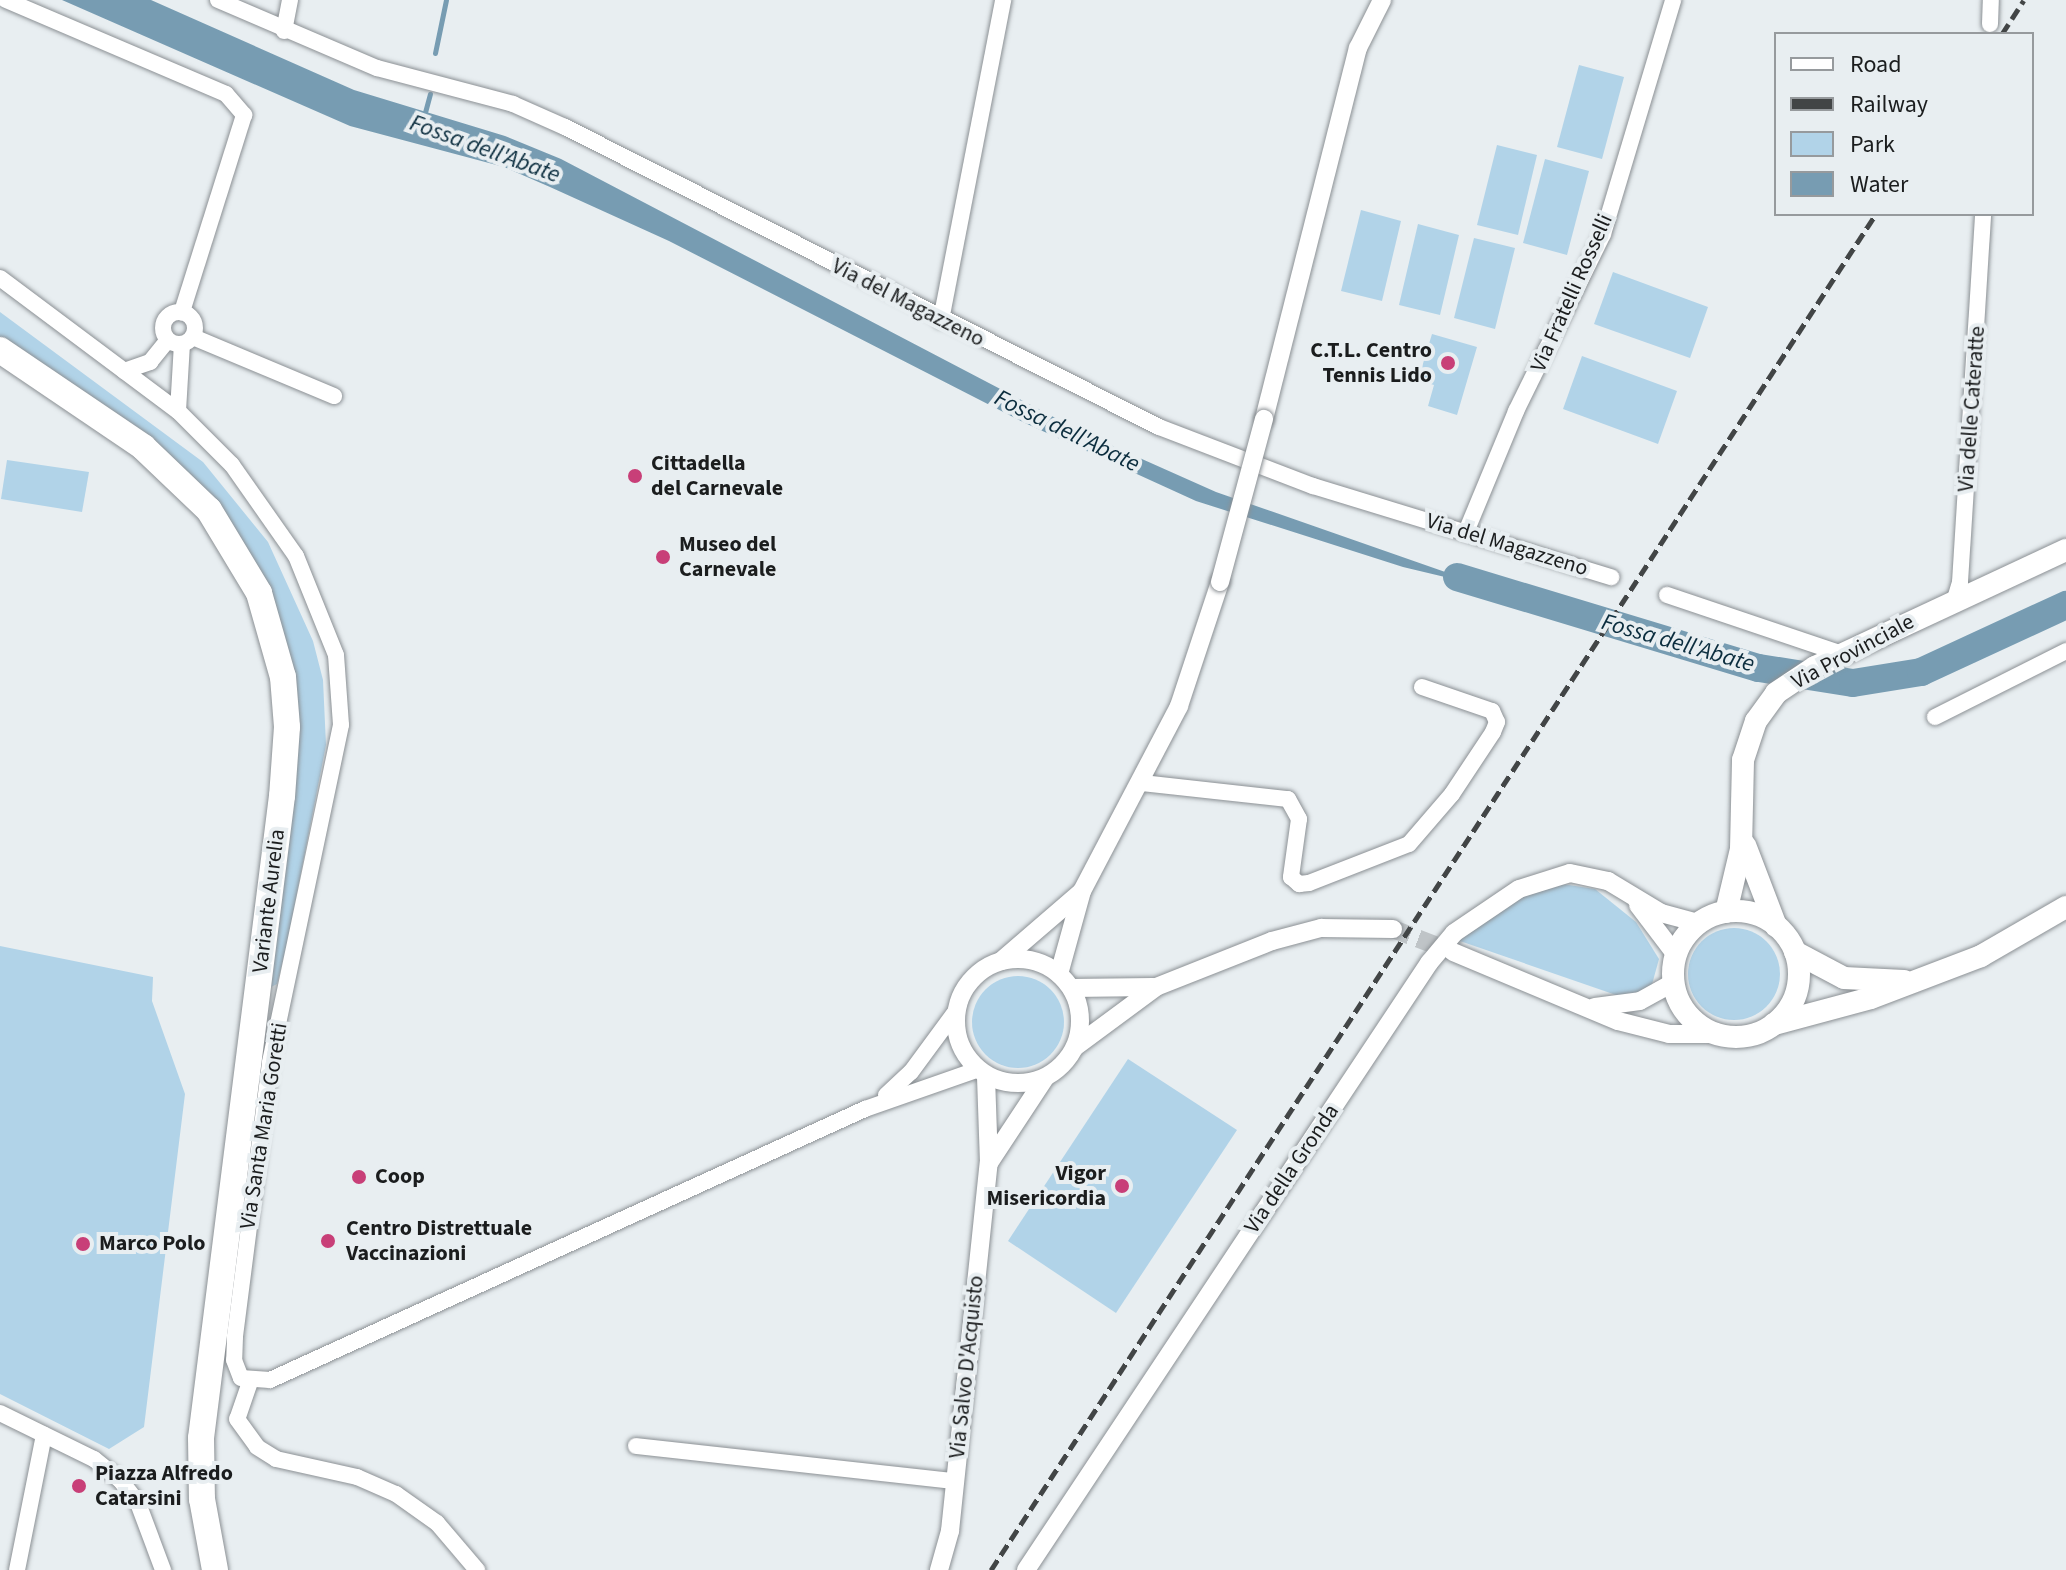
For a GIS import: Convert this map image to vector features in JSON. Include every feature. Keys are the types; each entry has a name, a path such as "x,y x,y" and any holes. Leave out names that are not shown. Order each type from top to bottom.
{"highway":[{"name":"Variante Aurelia","path":"0,350 143,447 209,510 259,593 283,677 287,727 282,796 201,1438 202,1499 215,1570"},
{"name":"Variante Aurelia","path":"0,369 143,469 194,518 238,587 267,679 270,739 264,808 186,1421 185,1491 198,1570"}],"main road":[{"name":"Via Provinciale","path":"1726,912 1742,835 1743,760 1756,721 1776,693 1815,667 2066,550"},
{"name":"Via Provinciale","path":"1742,835 1755,880 1776,926"},
{"path":"1774,1024 1794,999 1799,967 1795,952 1776,926 1753,914 1726,912 1699,923 1676,955 1674,982 1688,1014 1717,1034 1747,1036 1774,1024 1805,1019 1981,956 2066,907"},
{"path":"1795,952 1844,978 1909,982"}],"street":[{"path":"6,0 226,94 244,115 182,312 164,321 181,340 334,396"},
{"name":"Via del Magazzeno","path":"218,0 284,31 377,68 513,104 555,122 941,320 1159,427 1313,486 1611,577"},
{"path":"284,31 290,0"},
{"path":"941,320 1003,0"},
{"path":"1075,1047 1080,1017 1065,981 1082,891 1142,783 1191,677 1264,419 1358,48 1382,0"},
{"name":"Via Fratelli Rosselli","path":"1466,532 1516,411 1603,234 1673,0"},
{"path":"1990,24 1991,0"},
{"name":"Via delle Cateratte","path":"1954,602 1961,567 1983,216"},
{"name":"Via Santa Maria Goretti","path":"0,278 43,315"},
{"name":"Via Santa Maria Goretti","path":"0,291 43,315 178,411 232,465 290,547 331,638 342,698 322,826 273,1046 234,1360 238,1375 250,1382"},
{"path":"124,371 150,362 181,340 194,322 182,312"},
{"path":"178,411 181,340"},
{"path":"1667,595 1842,654"},
{"path":"1935,717 2066,651"},
{"path":"1142,783 1288,799 1299,819 1291,877 1299,884 1309,883 1409,844 1452,794 1493,732 1497,722 1492,711 1422,687"},
{"name":"Via della Gronda","path":"1026,1570 1446,940 1512,893 1550,876 1591,875 1661,913 1699,923"},
{"path":"865,1109 911,1072 956,1011 970,981 1001,961 1082,891"},
{"name":"Via della Gronda","path":"1628,894 1676,955"},
{"path":"956,1011 962,1049 982,1072 1015,1084 1045,1078 1075,1047 1156,987 1301,931 1393,929"},
{"path":"1453,952 1592,1007 1618,1021 1669,1034 1717,1034"},
{"path":"1001,961 1021,959 1065,981 1156,987"},
{"path":"1592,1007 1624,1006 1674,982"},
{"path":"477,1570 437,1523 396,1494 357,1477 276,1459 252,1443 237,1415 250,1382 270,1380 865,1109 982,1072"},
{"name":"Via Salvo D'Acquisto","path":"939,1570 950,1531 989,1163 982,1072"},
{"name":"Via Salvo D'Acquisto","path":"989,1163 1045,1078"},
{"path":"0,1413 108,1468 131,1492 163,1570"},
{"path":"17,1570 44,1435"},
{"path":"636,1446 955,1481"}],"green space":[{"path":"1579,65 1624,77 1602,159 1557,147"},
{"path":"1497,145 1537,155 1518,235 1477,225"},
{"path":"1545,159 1589,171 1567,255 1523,243"},
{"path":"1361,210 1401,221 1382,301 1341,291"},
{"path":"1418,224 1459,235 1440,315 1399,305"},
{"path":"1474,238 1515,248 1495,329 1454,318"},
{"path":"1613,272 1708,307 1690,358 1594,324"},
{"path":"0,312 203,462 268,542 313,641 323,680 326,745 287,944 277,984 271,987 285,859 268,588 219,509 104,409 0,337"},
{"name":"C.T.L. Centro Tennis Lido","path":"1432,334 1477,347 1457,415 1428,406 1434,385 1418,380"},
{"path":"1582,356 1677,391 1658,444 1563,409"},
{"path":"7,460 89,472 82,512 1,499"},
{"path":"1556,883 1595,889 1636,922 1659,959 1651,988 1630,998 1616,995 1457,940 1532,889"},
{"path":"1734,928 1752,932 1766,942 1776,956 1780,974 1776,992 1766,1006 1752,1016 1734,1020 1716,1016 1702,1006 1692,992 1688,974 1692,956 1702,942 1716,932"},
{"name":"Marco Polo","path":"0,946 153,977 152,1001 185,1094 144,1427 109,1449 0,1394"},
{"path":"1018,976 1035,980 1050,990 1060,1005 1064,1022 1060,1039 1050,1054 1035,1064 1018,1068 1001,1064 986,1054 976,1039 972,1022 976,1005 986,990 1001,980"},
{"name":"Vigor Misericordia","path":"1128,1059 1237,1130 1116,1313 1008,1241"}],"water":[{"path":"62,0 151,0 354,90 505,136 561,159 1088,435 1216,492 1491,588 1403,567 1196,501 1025,423 669,241 550,187 504,167 350,126"}],"waterway":[{"path":"435,53 446,0"},
{"path":"424,116 430,94"},
{"name":"Fossa dell'Abate","path":"1457,577 1759,668 1853,683 1921,672 2066,605"}],"tunnel":[{"path":"1393,929 1453,952"}],"railway":[{"path":"2003,32 2024,0"},
{"path":"991,1570 1875,216"}],"place":[{"name":"C.T.L. Centro Tennis Lido","path":"1448,363"},
{"name":"Cittadella del Carnevale","path":"635,476"},
{"name":"Museo del Carnevale","path":"663,557"},
{"name":"Coop","path":"359,1177"},
{"name":"Vigor Misericordia","path":"1122,1186"},
{"name":"Centro Distrettuale Vaccinazioni","path":"328,1241"},
{"name":"Marco Polo","path":"83,1244"},
{"name":"Piazza Alfredo Catarsini","path":"79,1486"}]}
